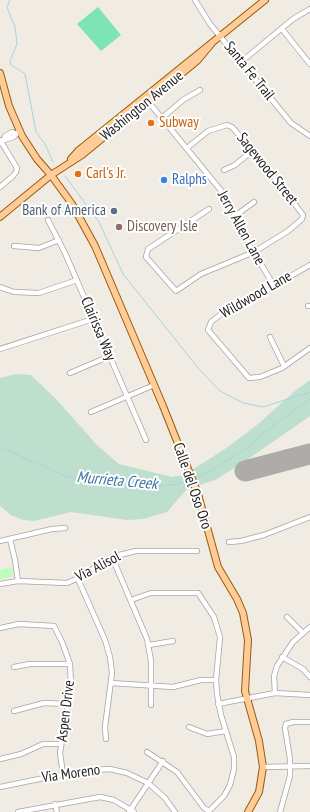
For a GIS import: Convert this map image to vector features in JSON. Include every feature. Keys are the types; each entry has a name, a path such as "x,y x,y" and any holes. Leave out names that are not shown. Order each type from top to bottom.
{"main road":[{"name":"Washington Avenue","path":"0,217 52,175 97,143 96,140 265,0"},
{"name":"Calle del Oso Oro","path":"0,73 18,133 37,159 52,175 72,204 89,233 154,385 198,494 218,567 237,599 247,627 248,648 245,683 246,698 259,741 263,767 259,792 248,812"},
{"name":"Washington Avenue","path":"68,163 79,150 114,125 130,109 146,99"}],"street":[{"name":"Santa Fe Trail","path":"195,0 202,14 291,123 310,136"},
{"path":"241,62 310,9"},
{"path":"282,29 310,64"},
{"path":"162,118 183,100 200,90"},
{"name":"Jerry Allen Lane","path":"146,99 223,193 274,286"},
{"name":"Sagewood Street","path":"187,148 208,131 227,125 232,127 253,150 303,215 302,219 288,231 254,252"},
{"path":"0,187 13,176 17,168 1,141 18,133"},
{"path":"224,170 235,165 253,150"},
{"path":"235,216 254,202"},
{"path":"209,209 196,219 164,236 146,252 146,257 176,291 201,274 254,252"},
{"name":"Clairissa Way","path":"48,220 59,240 77,280 92,319 110,356 146,440"},
{"path":"14,246 39,248 59,240"},
{"name":"Wildwood Lane","path":"284,366 260,377 249,378 208,330 210,322 225,311 274,286 310,265"},
{"path":"0,287 14,292 40,293 77,280"},
{"path":"0,348 92,319"},
{"path":"270,337 284,366 310,348"},
{"path":"70,373 110,356"},
{"path":"92,412 154,385"},
{"path":"229,542 264,535 310,517"},
{"path":"0,541 52,529 65,528"},
{"path":"10,539 16,560 18,581"},
{"name":"Via Alisol","path":"0,584 18,581 60,584 78,579 102,562 112,557 136,551 197,551"},
{"path":"112,557 149,645 152,661 150,705"},
{"path":"78,579 107,647 112,673 105,727 106,739"},
{"path":"131,600 151,593 198,593 214,617 219,631 220,645 216,680 218,704 234,757 233,774 230,785 224,796 209,811 204,808 185,780 163,761 147,752"},
{"path":"287,617 303,633"},
{"name":"Aspen Drive","path":"0,628 19,624 54,626 70,664 71,685 61,744 60,761 63,774"},
{"path":"274,693 274,676 282,657 293,642 310,627"},
{"path":"149,645 174,641"},
{"path":"282,657 303,670 310,677"},
{"path":"14,667 30,664 70,664"},
{"path":"111,683 178,687 201,680 216,680"},
{"path":"218,704 274,693 310,695"},
{"path":"14,711 44,703 67,704"},
{"path":"280,812 288,784 290,766 285,728 286,724 293,722 310,722"},
{"path":"189,727 207,734 226,731"},
{"path":"0,759 22,754 43,744 61,744"},
{"path":"18,812 55,804 100,797 114,800 131,811 163,761"},
{"path":"263,767 310,766"},
{"name":"Via Moreno","path":"0,787 89,769 110,769 127,773 148,783 166,798 175,812"},
{"path":"55,804 57,812"}],"green space":[{"path":"98,7 121,35 101,51 77,24"},
{"path":"16,374 31,375 57,400 97,445 119,464 172,477 184,475 228,447 310,380 310,416 241,464 215,480 187,489 167,512 143,519 127,520 71,512 34,521 23,520 11,515 0,506 0,378"},
{"path":"12,567 13,575 11,577 0,579 0,570"}],"waterway":[{"path":"10,0 7,7 15,27 17,44 10,61 11,65 25,74 36,132 45,144 53,162"},
{"path":"65,176 99,222 123,274 199,369 220,391 243,403 263,407 310,392"},
{"name":"Murrieta Creek","path":"194,478 205,474 243,451 275,424 310,399"},
{"name":"Murrieta Creek","path":"0,447 68,477 104,483 149,487 179,484 189,480"}],"runway":[{"path":"245,471 310,454"}],"place":[{"name":"Subway","path":"151,123"},
{"name":"Carl's Jr.","path":"78,174"},
{"name":"Ralphs","path":"164,180"},
{"name":"Bank of America","path":"114,211"},
{"name":"Discovery Isle","path":"119,227"}]}
